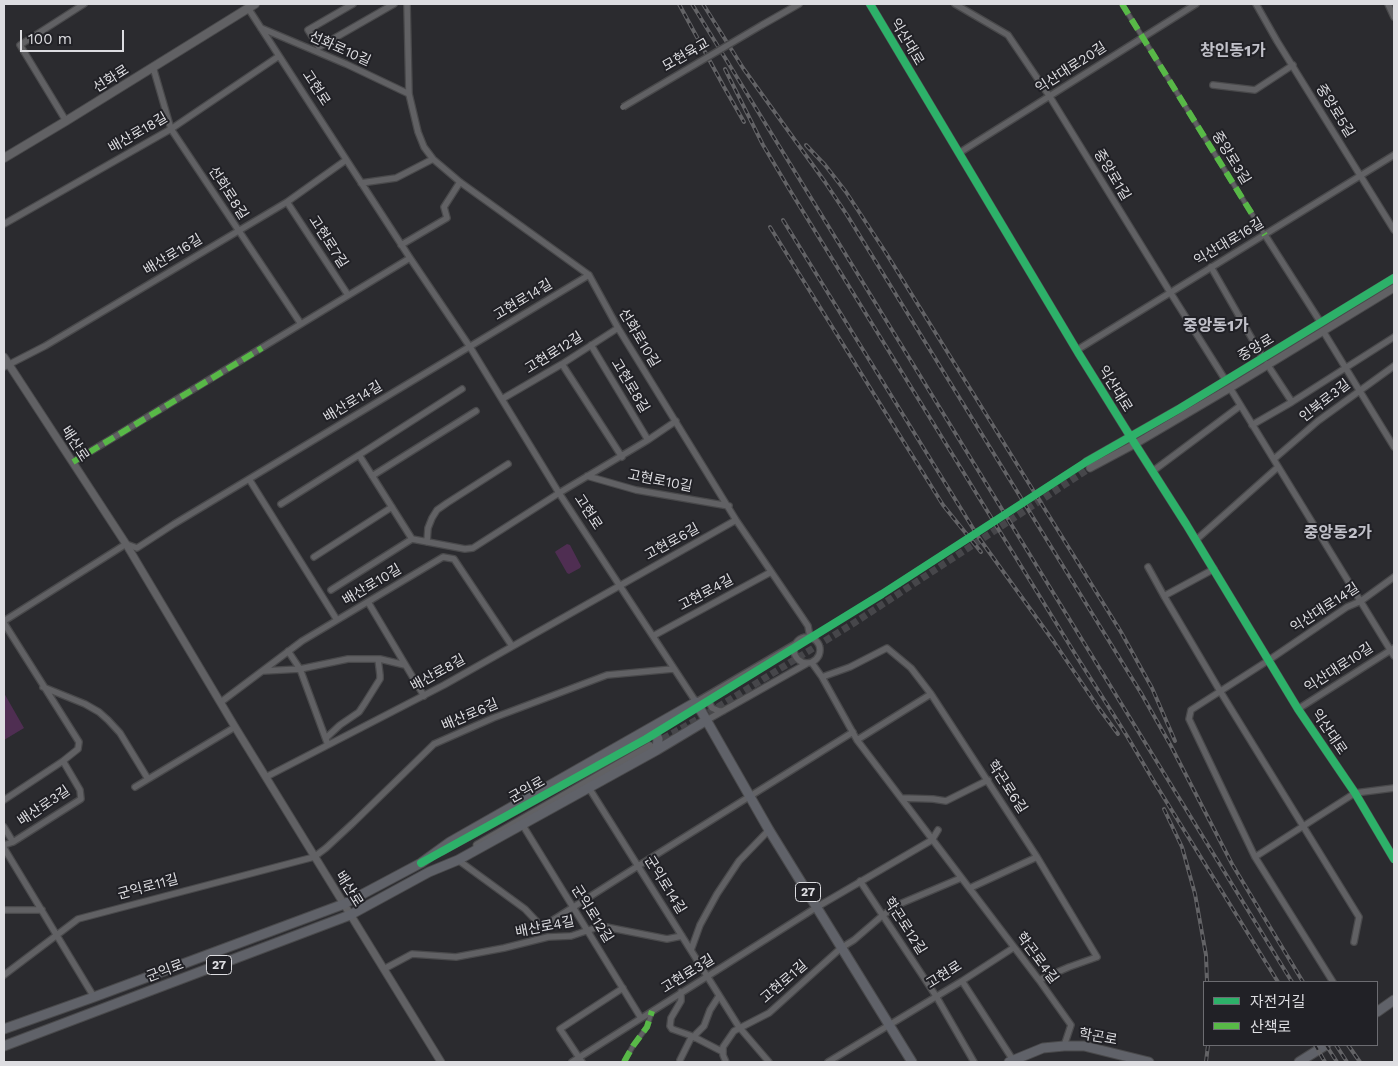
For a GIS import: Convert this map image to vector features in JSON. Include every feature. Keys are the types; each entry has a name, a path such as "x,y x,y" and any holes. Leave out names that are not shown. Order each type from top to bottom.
{"main road":[{"name":"선화로","path":"4,158 252,6"},
{"name":"고현로","path":"696,702 769,830 912,1062"},
{"name":"27","path":"646,735 696,702"},
{"name":"27","path":"428,872 458,860 589,788 654,748 707,720"},
{"path":"646,735 652,732 658,738 654,748"},
{"name":"군익로","path":"4,1028 94,997 344,904 421,864 450,842 646,735"},
{"name":"군익로","path":"4,1046 350,915 428,872"},
{"path":"1378,1011 1394,1000"},
{"name":"학곤로","path":"1011,1061 1043,1048 1084,1046 1149,1062"},
{"path":"1300,1062 1324,1046"}],"street":[{"path":"66,121 20,45 84,4"},
{"path":"353,4 308,30 318,47 387,5 394,4"},
{"name":"선화로10길","path":"407,4 409,94 418,132 424,147 433,159 460,182 589,275 618,328 736,520 808,626 810,637"},
{"name":"모현육교","path":"623,107 799,4"},
{"name":"익산대로","path":"870,4 1077,350 1214,569 1298,709 1356,793 1394,860"},
{"name":"중앙로1길","path":"955,4 1008,35 1050,97 1228,384"},
{"name":"중앙로3길","path":"1122,4 1322,327"},
{"name":"익산대로20길","path":"959,153 1196,4"},
{"name":"중앙로5길","path":"1256,4 1276,41 1394,230"},
{"path":"1388,4 1394,17"},
{"name":"고현로","path":"252,6 261,28 401,245 470,347 559,493 696,702"},
{"name":"선화로10길","path":"261,28 346,64 409,94"},
{"name":"배산로18길","path":"4,224 171,129 279,56"},
{"path":"1212,85 1255,90 1293,66"},
{"name":"선화로8길","path":"153,67 171,129 300,324"},
{"name":"익산대로16길","path":"1077,350 1394,155"},
{"path":"361,182 396,178 433,159"},
{"name":"배산로16길","path":"6,365 45,346 287,202 346,160"},
{"path":"401,245 447,218 444,207 460,182"},
{"name":"고현로7길","path":"287,202 348,295"},
{"path":"72,462 410,258"},
{"name":"중앙로","path":"1210,267 1265,361 1292,402"},
{"name":"고현로14길","path":"470,347 589,275"},
{"name":"중앙로","path":"1322,327 1394,278"},
{"name":"중앙로","path":"1228,384 1130,436 1088,465 1135,444 1265,361 1322,327 1394,288"},
{"path":"1322,327 1394,447"},
{"name":"고현로12길","path":"502,399 618,328"},
{"path":"1252,425 1292,402 1394,337"},
{"name":"고현로8길","path":"591,345 648,440"},
{"name":"배산로14길","path":"126,544 137,548 470,347"},
{"name":"배산로","path":"4,357 6,365 126,544 314,857 441,1062"},
{"path":"562,364 622,457"},
{"name":"인북로3길","path":"1274,459 1318,421 1394,366"},
{"path":"1228,384 1392,649 1394,656"},
{"path":"281,504 462,389"},
{"path":"1152,470 1240,406"},
{"path":"372,476 476,411"},
{"path":"331,590 412,539 465,549 473,548 559,493 622,457 676,421"},
{"path":"358,455 412,539"},
{"path":"427,542 428,528 437,510 446,502 508,464"},
{"path":"1196,540 1278,467"},
{"name":"고현로10길","path":"588,476 636,490 729,506"},
{"path":"249,479 337,620"},
{"path":"314,557 392,507"},
{"name":"고현로6길","path":"620,586 736,520"},
{"path":"126,544 4,622 44,687 99,712 120,733 148,779"},
{"name":"배산로10길","path":"221,702 302,641 443,558 454,559 512,646"},
{"path":"1148,567 1220,691 1358,917 1354,942"},
{"path":"1164,596 1214,569"},
{"name":"고현로4길","path":"653,636 771,572"},
{"name":"익산대로14길","path":"1332,981 1255,857 1188,719 1191,710 1347,607 1361,601 1394,576"},
{"name":"배산로8길","path":"266,777 424,696 620,586"},
{"path":"368,602 424,696"},
{"path":"696,702 795,644 801,638 810,637 818,642 820,650 818,658 707,720"},
{"path":"795,644 795,656 798,660 809,663"},
{"name":"학곤로6길","path":"822,677 850,667 886,648 911,668 932,694 1037,857 1097,956 1039,980"},
{"name":"익산대로10길","path":"1298,709 1392,649"},
{"path":"288,651 300,669 328,745"},
{"path":"262,671 300,669 348,659 378,659 405,665"},
{"path":"326,738 340,725 359,712 380,679 378,659"},
{"name":"학곤로4길","path":"809,663 822,677 857,740 1071,1025 1064,1046"},
{"name":"배산로6길","path":"314,857 353,823 434,744 493,718 607,675 673,668"},
{"name":"배산로3길","path":"4,800 63,762 78,749 79,742 44,687"},
{"path":"712,693 709,702 712,708 724,711"},
{"path":"857,740 932,694"},
{"path":"134,787 235,727"},
{"path":"458,860 525,909 542,928 853,732"},
{"name":"군익로","path":"428,872 654,748"},
{"name":"배산로3길","path":"58,935 4,847 81,799 80,790 63,762"},
{"path":"901,798 946,801 988,780"},
{"name":"군익로14길","path":"589,788 739,1027 769,1062"},
{"path":"1255,857 1356,793 1394,788"},
{"name":"군익로12길","path":"522,824 642,1018"},
{"name":"배산로3길","path":"4,827 13,842"},
{"path":"691,950 700,925 717,894 739,861 769,830"},
{"path":"817,907 932,840 938,830"},
{"name":"군익로11길","path":"4,975 78,919 314,857"},
{"path":"970,888 1037,857"},
{"path":"841,948 854,940 883,915 902,903 961,878"},
{"name":"학곤로12길","path":"860,881 936,996 974,1062"},
{"name":"고현로3길","path":"572,1062 580,1060 681,992 817,907"},
{"path":"4,910 42,910"},
{"name":"배산로4길","path":"384,969 412,954 456,957 548,937 570,936 601,926 667,939 682,936"},
{"path":"58,935 94,997"},
{"name":"고현로1길","path":"723,1052 723,1047 734,1031 769,1013 841,948"},
{"name":"고현로","path":"888,1025 1014,948"},
{"name":"학곤로","path":"962,981 1011,1061"},
{"path":"580,1060 560,1029 623,988"},
{"path":"681,992 680,1001 671,1018 670,1026 672,1029 694,1037 723,1052 726,1062"},
{"path":"680,1060 696,1034 704,1026 710,1010 719,996"},
{"path":"624,1062 647,1027 652,1011"},
{"path":"828,1062 888,1025"}],"shaded area":[{"path":"567,544 570,545 581,566 569,574 555,552"},
{"path":"4,693 24,728 4,740"}],"tunnel":[{"path":"646,739 882,594 1086,462"},
{"path":"654,744 705,715 854,623 1090,468"}],"railway":[{"path":"679,4 744,122"},
{"path":"692,4 1291,981"},
{"path":"703,4 743,68 847,215 1141,693 1171,746 1232,864 1302,981"},
{"path":"725,69 763,145 791,192 1277,981"},
{"path":"806,145 825,165 846,192 886,253 1121,632 1152,688 1175,741"},
{"path":"783,220 979,538 1118,734"},
{"path":"770,227 943,505 981,552"},
{"path":"1164,809 1182,847 1195,894 1206,955 1207,981"},
{"path":"1206,1062 1208,1046"},
{"path":"1316,1046 1325,1062"},
{"path":"1327,1046 1337,1062"},
{"path":"1337,1046 1347,1062"},
{"path":"1349,1046 1360,1062"}],"marked path":[{"path":"1122,4 1265,235"},
{"path":"73,462 262,348"},
{"path":"624,1062 647,1027 652,1011"}],"cycle path":[{"path":"870,4 1079,354 1186,524 1298,709 1355,793 1394,859"},
{"path":"421,863 646,739 882,594 1086,462 1179,409 1394,278"}],"district":[{"name":"창인동1가","path":"1233,51"},
{"name":"중앙동1가","path":"1216,326"},
{"name":"중앙동2가","path":"1338,533"}]}
